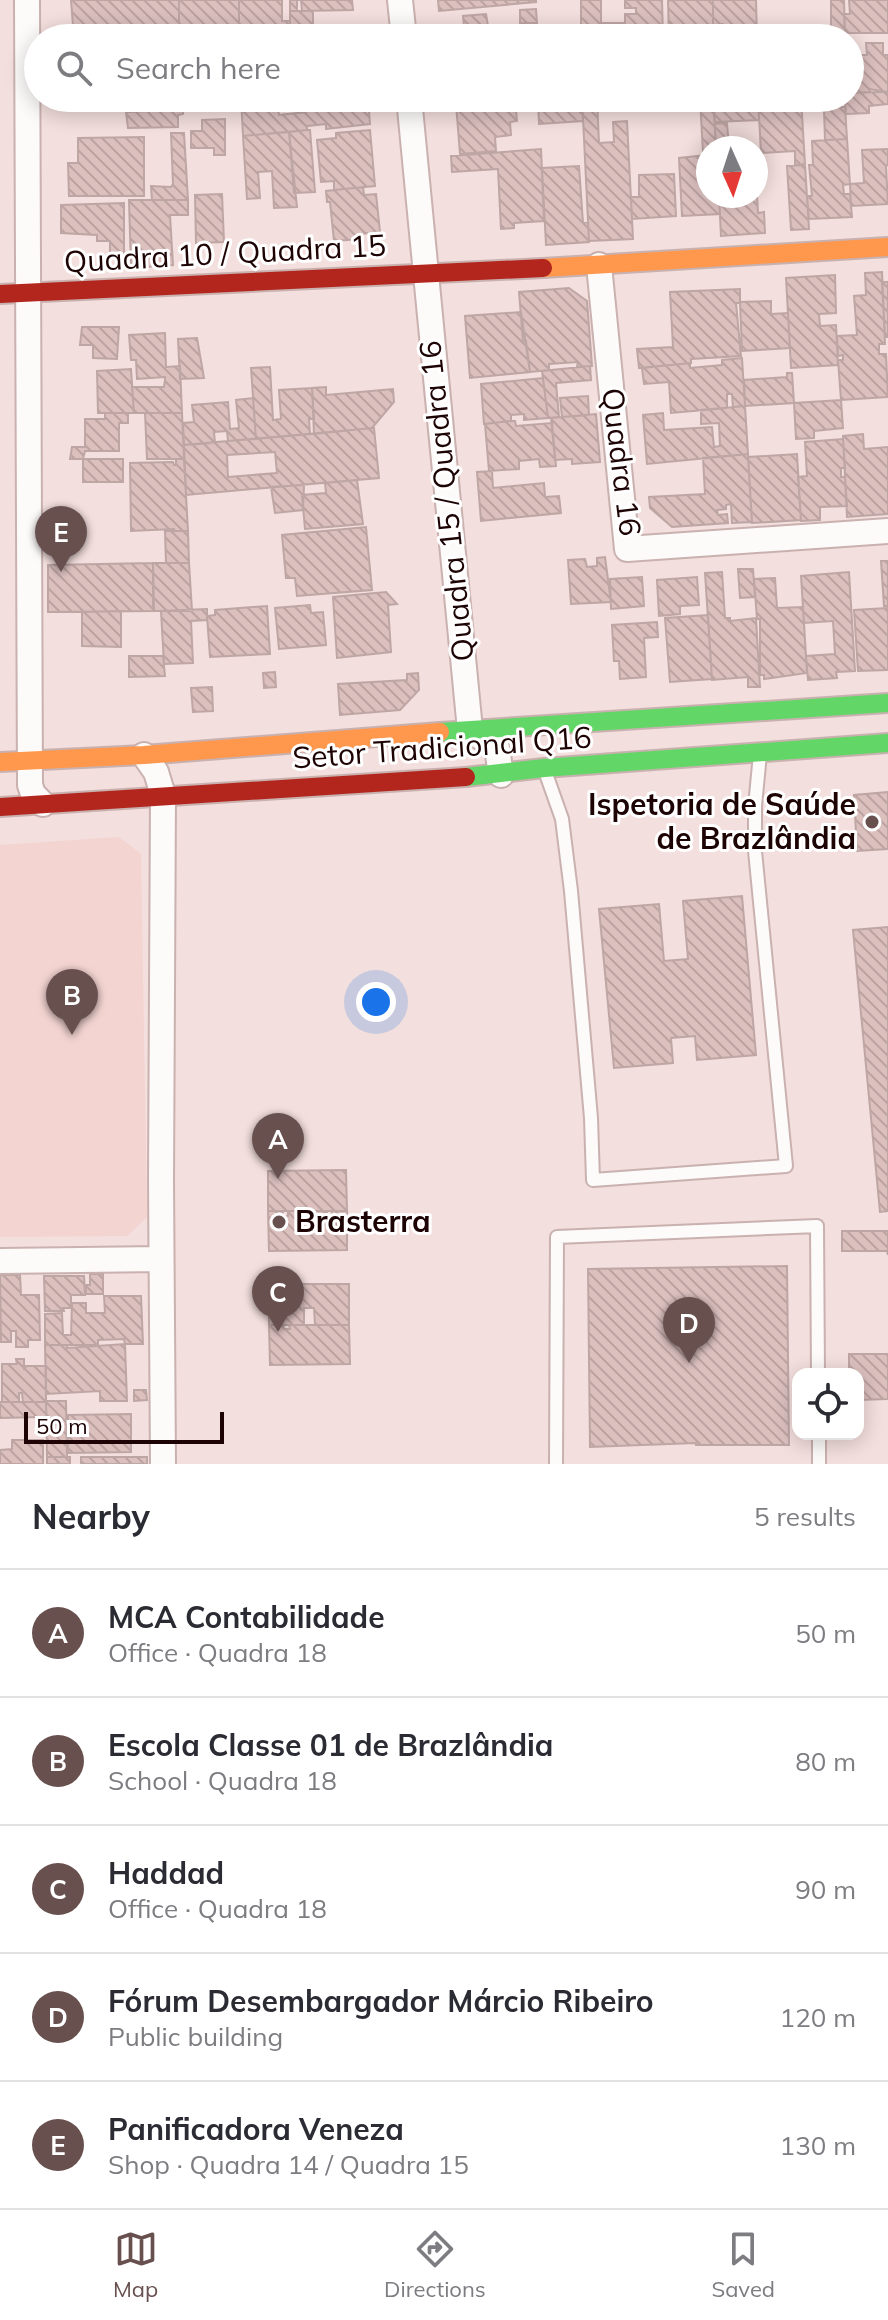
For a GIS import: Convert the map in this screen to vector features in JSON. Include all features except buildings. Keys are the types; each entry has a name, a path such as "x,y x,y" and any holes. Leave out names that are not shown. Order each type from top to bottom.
{"street":[{"path":"27,0 27,24"},
{"path":"400,0 403,24"},
{"path":"28,112 30,785 33,794 43,804"},
{"name":"Quadra 15 / Quadra 16","path":"410,112 470,730"},
{"name":"Quadra 10 / Quadra 15","path":"0,294 599,265 888,247"},
{"name":"Quadra 16","path":"599,265 627,549 888,531"},
{"name":"Setor Tradicional Q16","path":"0,762 144,755 888,703"},
{"path":"855,706 864,723 864,733 857,745"},
{"path":"470,730 497,748 501,775"},
{"name":"Setor Tradicional Q16","path":"0,807 501,775 544,768 888,743"},
{"path":"144,755 156,772 163,795 163,1464"},
{"path":"0,1261 161,1259"}],"lane":[{"path":"544,768 562,819 570,880 591,1118 593,1180 623,1178 786,1166 755,851 755,806 761,753"},
{"path":"556,1464 557,1237 817,1226 818,1368"},
{"path":"819,1440 819,1464"}],"shaded area":[{"path":"119,837 141,854 147,1217 127,1236 0,1237 0,845"}],"traffic: fast":[{"path":"440,732 888,703"},
{"path":"466,777 544,768 888,743"}],"traffic: slow":[{"path":"543,268 888,247"},
{"path":"0,762 144,755 440,732"}],"traffic: jam":[{"path":"0,294 543,268"},
{"path":"0,807 466,777"}],"place":[{"name":"Panificadora Veneza","path":"61,572"},
{"name":"Ispetoria de Saúde de Brazlândia","path":"872,822"},
{"name":"Escola Classe 01 de Brazlândia","path":"72,1035"},
{"name":"MCA Contabilidade","path":"278,1179"},
{"name":"Brasterra","path":"279,1222"},
{"name":"Haddad","path":"278,1332"},
{"name":"Fórum Desembargador Márcio Ribeiro","path":"689,1363"}]}
